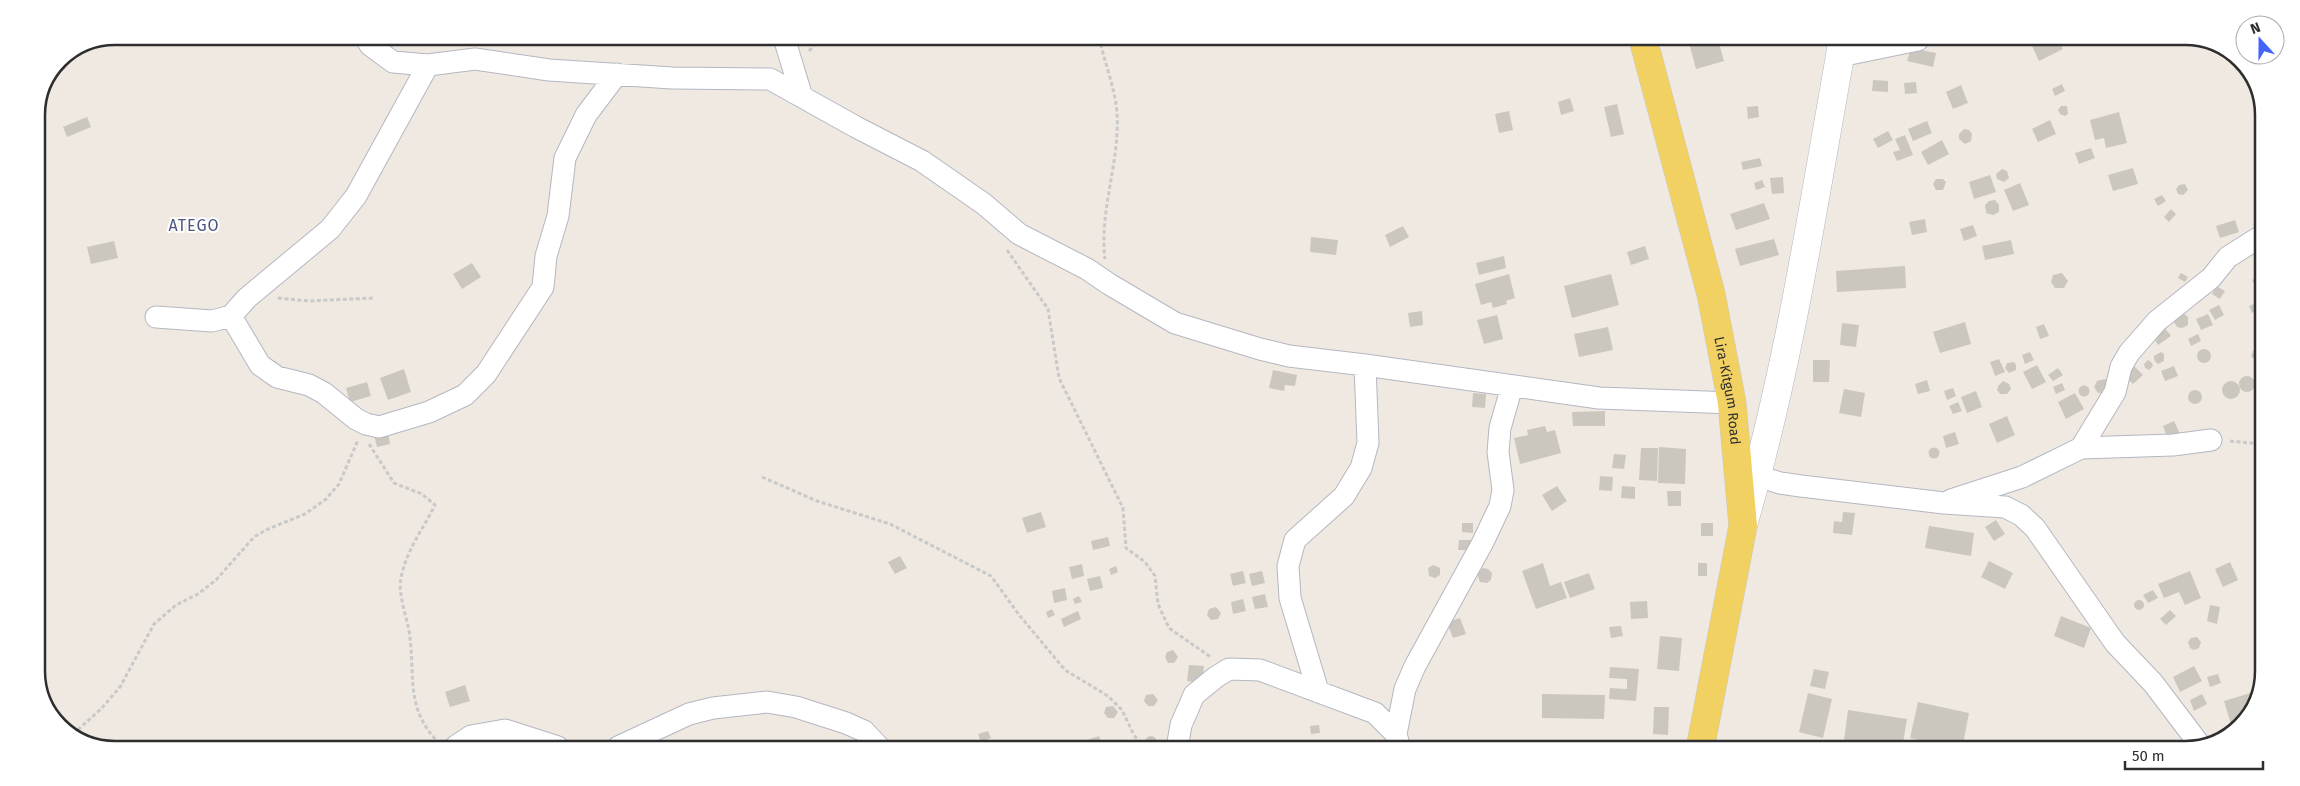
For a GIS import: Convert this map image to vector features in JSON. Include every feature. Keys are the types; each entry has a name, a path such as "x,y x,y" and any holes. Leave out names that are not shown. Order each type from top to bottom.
{"main road":[{"name":"Lira-Kitgum Road","path":"1645,45 1711,294 1732,403 1743,526 1702,741"},
{"path":"1743,526 1758,476 1797,294 1841,48"}],"street":[{"path":"370,45 393,62 428,64 475,59 550,70 672,78 770,79 802,98 922,161 1006,222 1019,234 1087,269 1175,323 1289,356 1365,364 1599,398 1732,403"},
{"path":"786,45 802,98"},
{"path":"1841,48 1870,45"},
{"path":"156,317 212,321 231,316 247,298 330,229 356,196 428,64"},
{"path":"231,316 260,365 277,377 309,385 324,393 356,419 366,424 379,427 429,412 465,395 486,374 543,287 546,256 558,216 565,158 586,115 617,74"},
{"path":"2081,448 2115,392 2121,367 2129,353 2157,321 2195,293 2211,278 2228,257 2255,240"},
{"path":"1318,691 1290,598 1288,566 1295,540 1344,496 1361,468 1368,443 1365,364"},
{"path":"1398,741 1406,689 1415,666 1478,551 1500,506 1503,490 1498,452 1500,428 1512,386"},
{"path":"1944,503 2022,477 2081,448 2173,445 2211,440"},
{"path":"1758,476 1780,483 1801,486 1944,503 2005,507 2020,515 2035,528 2115,643 2153,683 2196,740"},
{"path":"1178,741 1181,725 1194,695 1229,669 1260,670 1375,713 1398,741"},
{"path":"631,741 689,714 713,708 767,702 796,707 846,723 864,732 873,741"},
{"path":"464,741 471,736 505,730 539,741"}],"path":[{"path":"1101,45 1117,112 1112,175 1102,237 1109,284"},
{"path":"1006,222 1008,252 1048,309 1059,378 1123,508 1126,548 1145,562 1155,576 1158,604 1169,628 1185,641 1229,669"},
{"path":"247,298 308,301 374,298"},
{"path":"78,730 101,709 120,687 154,624 176,605 198,594 216,580 254,537 268,528 305,514 326,499 339,484 366,424"},
{"path":"366,424 370,447 394,483 422,494 435,505 408,552 400,580 409,631 412,692 428,733 437,741"},
{"path":"2211,440 2255,444"},
{"path":"762,477 817,501 890,524 991,576 1020,616 1065,670 1108,696 1122,710 1139,741"}],"building":[{"path":"1690,45 1720,45 1724,61 1696,69"},
{"path":"2061,45 2063,49 2039,61 2032,46"},
{"path":"1911,48 1936,53 1933,67 1907,61"},
{"path":"1873,80 1888,81 1888,92 1872,91"},
{"path":"1916,82 1917,93 1905,94 1904,83"},
{"path":"2062,84 2065,91 2055,96 2052,89"},
{"path":"1961,85 1968,103 1953,109 1946,92"},
{"path":"1570,98 1574,111 1561,115 1558,102"},
{"path":"1617,104 1624,134 1611,137 1604,107"},
{"path":"1758,106 1759,117 1748,119 1747,107"},
{"path":"2061,106 2067,106 2068,114 2065,116 2060,114 2058,110"},
{"path":"1509,111 1513,130 1499,133 1495,114"},
{"path":"2119,112 2127,143 2106,148 2104,138 2095,140 2090,120"},
{"path":"87,117 91,127 67,137 63,127"},
{"path":"2050,120 2056,134 2038,142 2032,129"},
{"path":"1927,121 1932,133 1913,141 1908,129"},
{"path":"1964,129 1969,130 1972,134 1971,141 1965,144 1959,139 1959,134"},
{"path":"1888,131 1893,140 1878,148 1873,139"},
{"path":"1905,135 1913,155 1897,161 1893,152 1900,150 1895,139"},
{"path":"1942,140 1949,154 1928,165 1921,152"},
{"path":"2091,148 2095,158 2079,164 2075,153"},
{"path":"1760,158 1762,166 1743,170 1741,162"},
{"path":"2133,168 2138,184 2113,191 2108,175"},
{"path":"2002,169 2007,171 2009,178 2004,182 1997,179 1996,174"},
{"path":"1990,175 1996,192 1974,199 1969,182"},
{"path":"1783,177 1784,193 1772,194 1770,178"},
{"path":"1936,179 1943,179 1946,182 1943,190 1936,190 1933,184"},
{"path":"1762,180 1765,187 1756,190 1754,183"},
{"path":"2020,183 2029,205 2013,211 2004,190"},
{"path":"2185,184 2188,190 2183,195 2178,194 2176,189 2179,185"},
{"path":"2162,195 2166,201 2158,206 2154,199"},
{"path":"1995,200 1999,205 1999,212 1993,215 1986,213 1985,205 1989,201"},
{"path":"1764,203 1770,219 1736,230 1730,214"},
{"path":"2171,209 2176,214 2169,222 2164,217"},
{"path":"1925,219 1927,232 1912,235 1909,222"},
{"path":"2235,220 2239,232 2220,238 2216,226"},
{"path":"1973,225 1977,236 1964,241 1960,229"},
{"path":"1403,226 1409,237 1390,247 1385,235"},
{"path":"1311,237 1338,240 1336,255 1310,252"},
{"path":"1774,239 1779,255 1740,266 1735,249"},
{"path":"2011,240 2014,254 1985,260 1982,246"},
{"path":"114,241 118,258 91,264 87,247"},
{"path":"1645,246 1649,259 1631,265 1627,252"},
{"path":"1504,256 1506,268 1479,275 1476,263"},
{"path":"472,263 481,277 462,289 453,274"},
{"path":"1905,266 1906,288 1837,292 1836,271"},
{"path":"2062,273 2068,281 2064,288 2055,288 2051,282 2053,275"},
{"path":"2181,273 2188,277 2185,282 2178,278"},
{"path":"1509,274 1515,298 1506,301 1507,304 1493,308 1491,302 1481,305 1475,284"},
{"path":"1611,274 1619,305 1572,318 1564,286"},
{"path":"2216,286 2225,291 2220,299 2212,294"},
{"path":"2255,303 2255,312 2252,313 2249,306"},
{"path":"2219,305 2224,315 2215,320 2209,310"},
{"path":"1422,311 1423,325 1410,327 1408,313"},
{"path":"2183,313 2188,317 2188,325 2182,328 2177,327 2174,322 2175,317"},
{"path":"2208,314 2213,325 2201,330 2196,319"},
{"path":"1497,315 1503,339 1484,344 1477,320"},
{"path":"1965,322 1971,344 1940,353 1933,332"},
{"path":"1842,323 1859,325 1856,347 1840,345"},
{"path":"2044,324 2049,336 2040,339 2036,327"},
{"path":"1608,327 1613,350 1579,357 1574,334"},
{"path":"2164,327 2171,336 2158,345 2152,335"},
{"path":"2198,334 2201,341 2191,346 2188,339"},
{"path":"2204,349 2209,351 2211,356 2209,361 2204,363 2199,361 2197,356 2199,351"},
{"path":"2255,350 2255,360 2251,356"},
{"path":"2030,352 2034,360 2025,364 2022,355"},
{"path":"2161,352 2164,354 2164,361 2158,364 2154,360 2154,356"},
{"path":"1999,359 2005,372 1995,376 1990,362"},
{"path":"1813,360 1830,360 1829,382 1813,382"},
{"path":"2148,360 2153,366 2149,370 2145,368 2144,364"},
{"path":"2014,362 2016,370 2009,373 2005,368 2007,363"},
{"path":"2132,364 2143,375 2133,384 2122,373"},
{"path":"2037,365 2046,382 2032,389 2023,372"},
{"path":"2174,366 2178,376 2165,381 2161,371"},
{"path":"2058,368 2063,375 2053,381 2048,375"},
{"path":"404,369 411,392 388,400 380,378"},
{"path":"1273,370 1297,375 1295,386 1285,385 1284,391 1269,388"},
{"path":"2247,376 2253,378 2255,384 2253,390 2247,392 2241,390 2239,384 2241,378"},
{"path":"2105,379 2109,383 2106,393 2098,393 2094,387 2097,381"},
{"path":"1927,380 1930,391 1918,394 1915,384"},
{"path":"2003,381 2009,384 2011,389 2007,394 2000,394 1997,390"},
{"path":"2231,381 2237,384 2240,390 2237,396 2231,399 2225,396 2222,390 2225,384"},
{"path":"367,382 371,396 350,402 346,388"},
{"path":"2062,383 2065,390 2056,394 2053,387"},
{"path":"2082,386 2086,386 2089,391 2088,395 2082,396 2079,393 2079,389"},
{"path":"1953,388 1956,396 1947,400 1944,391"},
{"path":"1844,389 1865,393 1861,417 1839,413"},
{"path":"2195,390 2200,392 2202,397 2200,402 2195,404 2190,402 2188,397 2190,392"},
{"path":"1976,391 1982,407 1967,413 1961,397"},
{"path":"1473,393 1486,394 1485,408 1472,407"},
{"path":"2075,393 2084,409 2066,419 2058,402"},
{"path":"1958,402 1962,411 1953,414 1949,406"},
{"path":"1605,411 1605,426 1573,426 1572,412"},
{"path":"2007,416 2015,435 1997,443 1989,424"},
{"path":"2174,421 2180,434 2168,439 2163,426"},
{"path":"1545,426 1547,432 1555,430 1561,453 1520,464 1514,438 1528,435 1527,430"},
{"path":"388,432 390,444 377,447 374,435"},
{"path":"1955,432 1959,444 1946,448 1943,436"},
{"path":"1659,447 1686,449 1685,484 1658,483"},
{"path":"1934,447 1940,453 1934,459 1928,453"},
{"path":"1641,448 1658,448 1657,481 1639,480"},
{"path":"1614,454 1626,455 1624,469 1612,468"},
{"path":"1600,476 1613,477 1612,491 1599,490"},
{"path":"1557,486 1567,501 1552,511 1542,495"},
{"path":"1622,486 1635,487 1635,499 1621,498"},
{"path":"1667,491 1681,491 1681,506 1668,506"},
{"path":"1041,512 1046,527 1027,533 1022,518"},
{"path":"1843,512 1855,513 1852,535 1833,533 1834,521 1842,522"},
{"path":"1996,520 2005,534 1994,541 1985,527"},
{"path":"1462,523 1473,523 1473,533 1462,532"},
{"path":"1701,523 1713,523 1713,536 1701,536"},
{"path":"1929,526 1974,533 1971,556 1925,548"},
{"path":"1108,537 1110,546 1093,550 1091,541"},
{"path":"1459,540 1471,540 1471,550 1458,550"},
{"path":"900,556 907,568 895,574 888,562"},
{"path":"1989,561 2013,573 2005,589 1981,577"},
{"path":"2230,562 2238,580 2223,587 2215,569"},
{"path":"1543,563 1550,586 1561,582 1567,598 1536,609 1522,571"},
{"path":"1698,563 1707,563 1707,576 1698,576"},
{"path":"1082,564 1084,576 1072,579 1069,567"},
{"path":"1433,565 1440,568 1440,575 1435,578 1429,576 1428,568"},
{"path":"1116,566 1118,572 1111,575 1109,569"},
{"path":"1483,568 1488,569 1492,573 1491,580 1487,583 1480,582 1477,574"},
{"path":"1243,571 1246,583 1233,586 1230,574"},
{"path":"1262,571 1265,583 1252,586 1249,574"},
{"path":"2190,571 2201,598 2185,605 2179,592 2164,598 2158,584"},
{"path":"1589,573 1595,589 1570,598 1564,582"},
{"path":"1100,576 1103,588 1090,591 1087,579"},
{"path":"1065,588 1067,600 1054,603 1052,591"},
{"path":"2153,590 2158,598 2148,603 2143,595"},
{"path":"1265,594 1268,607 1255,609 1252,597"},
{"path":"1079,596 1082,602 1075,604 1073,599"},
{"path":"1243,599 1246,611 1233,614 1231,602"},
{"path":"2139,600 2144,605 2139,610 2134,605"},
{"path":"1647,601 1648,618 1631,619 1630,602"},
{"path":"2210,605 2220,607 2217,624 2207,621"},
{"path":"1216,607 1221,613 1218,619 1211,620 1207,615 1209,609"},
{"path":"1052,609 1055,615 1048,618 1046,612"},
{"path":"2170,610 2176,616 2166,625 2160,619"},
{"path":"1078,611 1081,619 1064,627 1061,619"},
{"path":"2061,616 2091,628 2084,648 2054,636"},
{"path":"1460,618 1466,634 1453,638 1447,622"},
{"path":"1621,626 1623,636 1611,638 1609,627"},
{"path":"1660,636 1682,638 1679,671 1657,669"},
{"path":"2197,637 2201,642 2199,648 2194,650 2190,648 2188,642 2191,638"},
{"path":"1173,650 1178,657 1174,663 1168,663 1165,657 1167,652"},
{"path":"1189,665 1204,666 1202,683 1187,681"},
{"path":"2194,666 2202,681 2180,692 2173,677"},
{"path":"1610,667 1639,669 1636,701 1609,699 1610,688 1627,689 1627,679 1609,678"},
{"path":"1814,669 1829,672 1825,689 1810,686"},
{"path":"2218,674 2221,683 2210,687 2207,677"},
{"path":"465,685 470,701 450,707 445,692"},
{"path":"2252,692 2243,710 2231,724 2224,701"},
{"path":"1808,693 1832,699 1823,738 1799,732"},
{"path":"1153,694 1158,700 1154,706 1148,706 1144,701 1146,695"},
{"path":"1542,694 1605,695 1604,719 1542,718"},
{"path":"2202,694 2207,704 2194,711 2190,700"},
{"path":"1918,702 1969,713 1964,741 1924,741 1910,738"},
{"path":"1113,706 1118,712 1114,718 1108,718 1104,713 1106,707"},
{"path":"1654,707 1669,707 1668,735 1653,734"},
{"path":"1848,710 1907,719 1903,741 1844,741"},
{"path":"1319,725 1320,733 1311,734 1310,726"},
{"path":"988,731 991,738 981,741 978,734"},
{"path":"1099,736 1101,741 1084,741"},
{"path":"1149,736 1153,736 1157,740 1145,741"}],"district":[{"name":"ATEGO","path":"194,225"}]}
